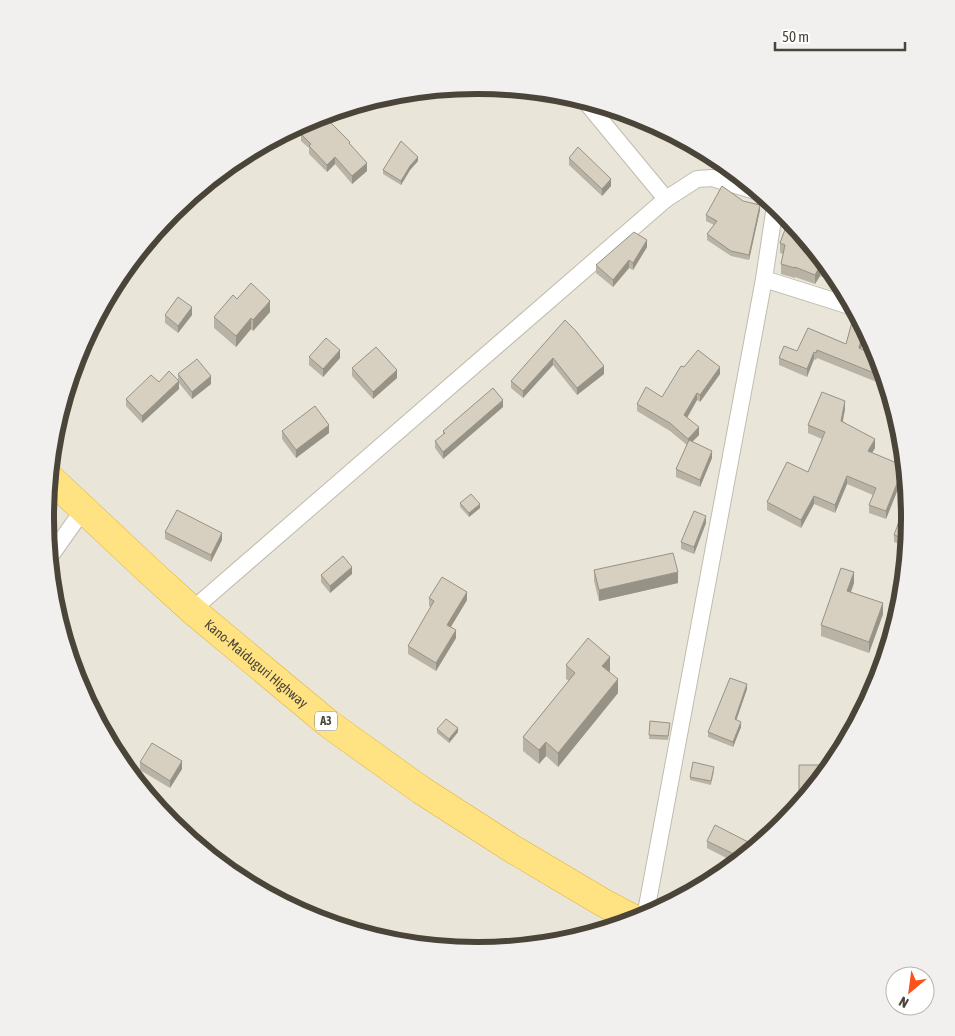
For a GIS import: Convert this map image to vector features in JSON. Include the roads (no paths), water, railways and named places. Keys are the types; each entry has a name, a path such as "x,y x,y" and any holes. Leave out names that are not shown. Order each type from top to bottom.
{"highway":[{"name":"Kano-Maiduguri Highway","path":"55,484 192,610 329,724 421,790 511,848 626,914"}],"street":[{"path":"593,111 666,199"},
{"path":"192,610 666,199 697,179 712,178 741,187"},
{"path":"646,906 764,279 774,215"},
{"path":"764,279 843,304"},
{"path":"55,549 83,510"}]}
